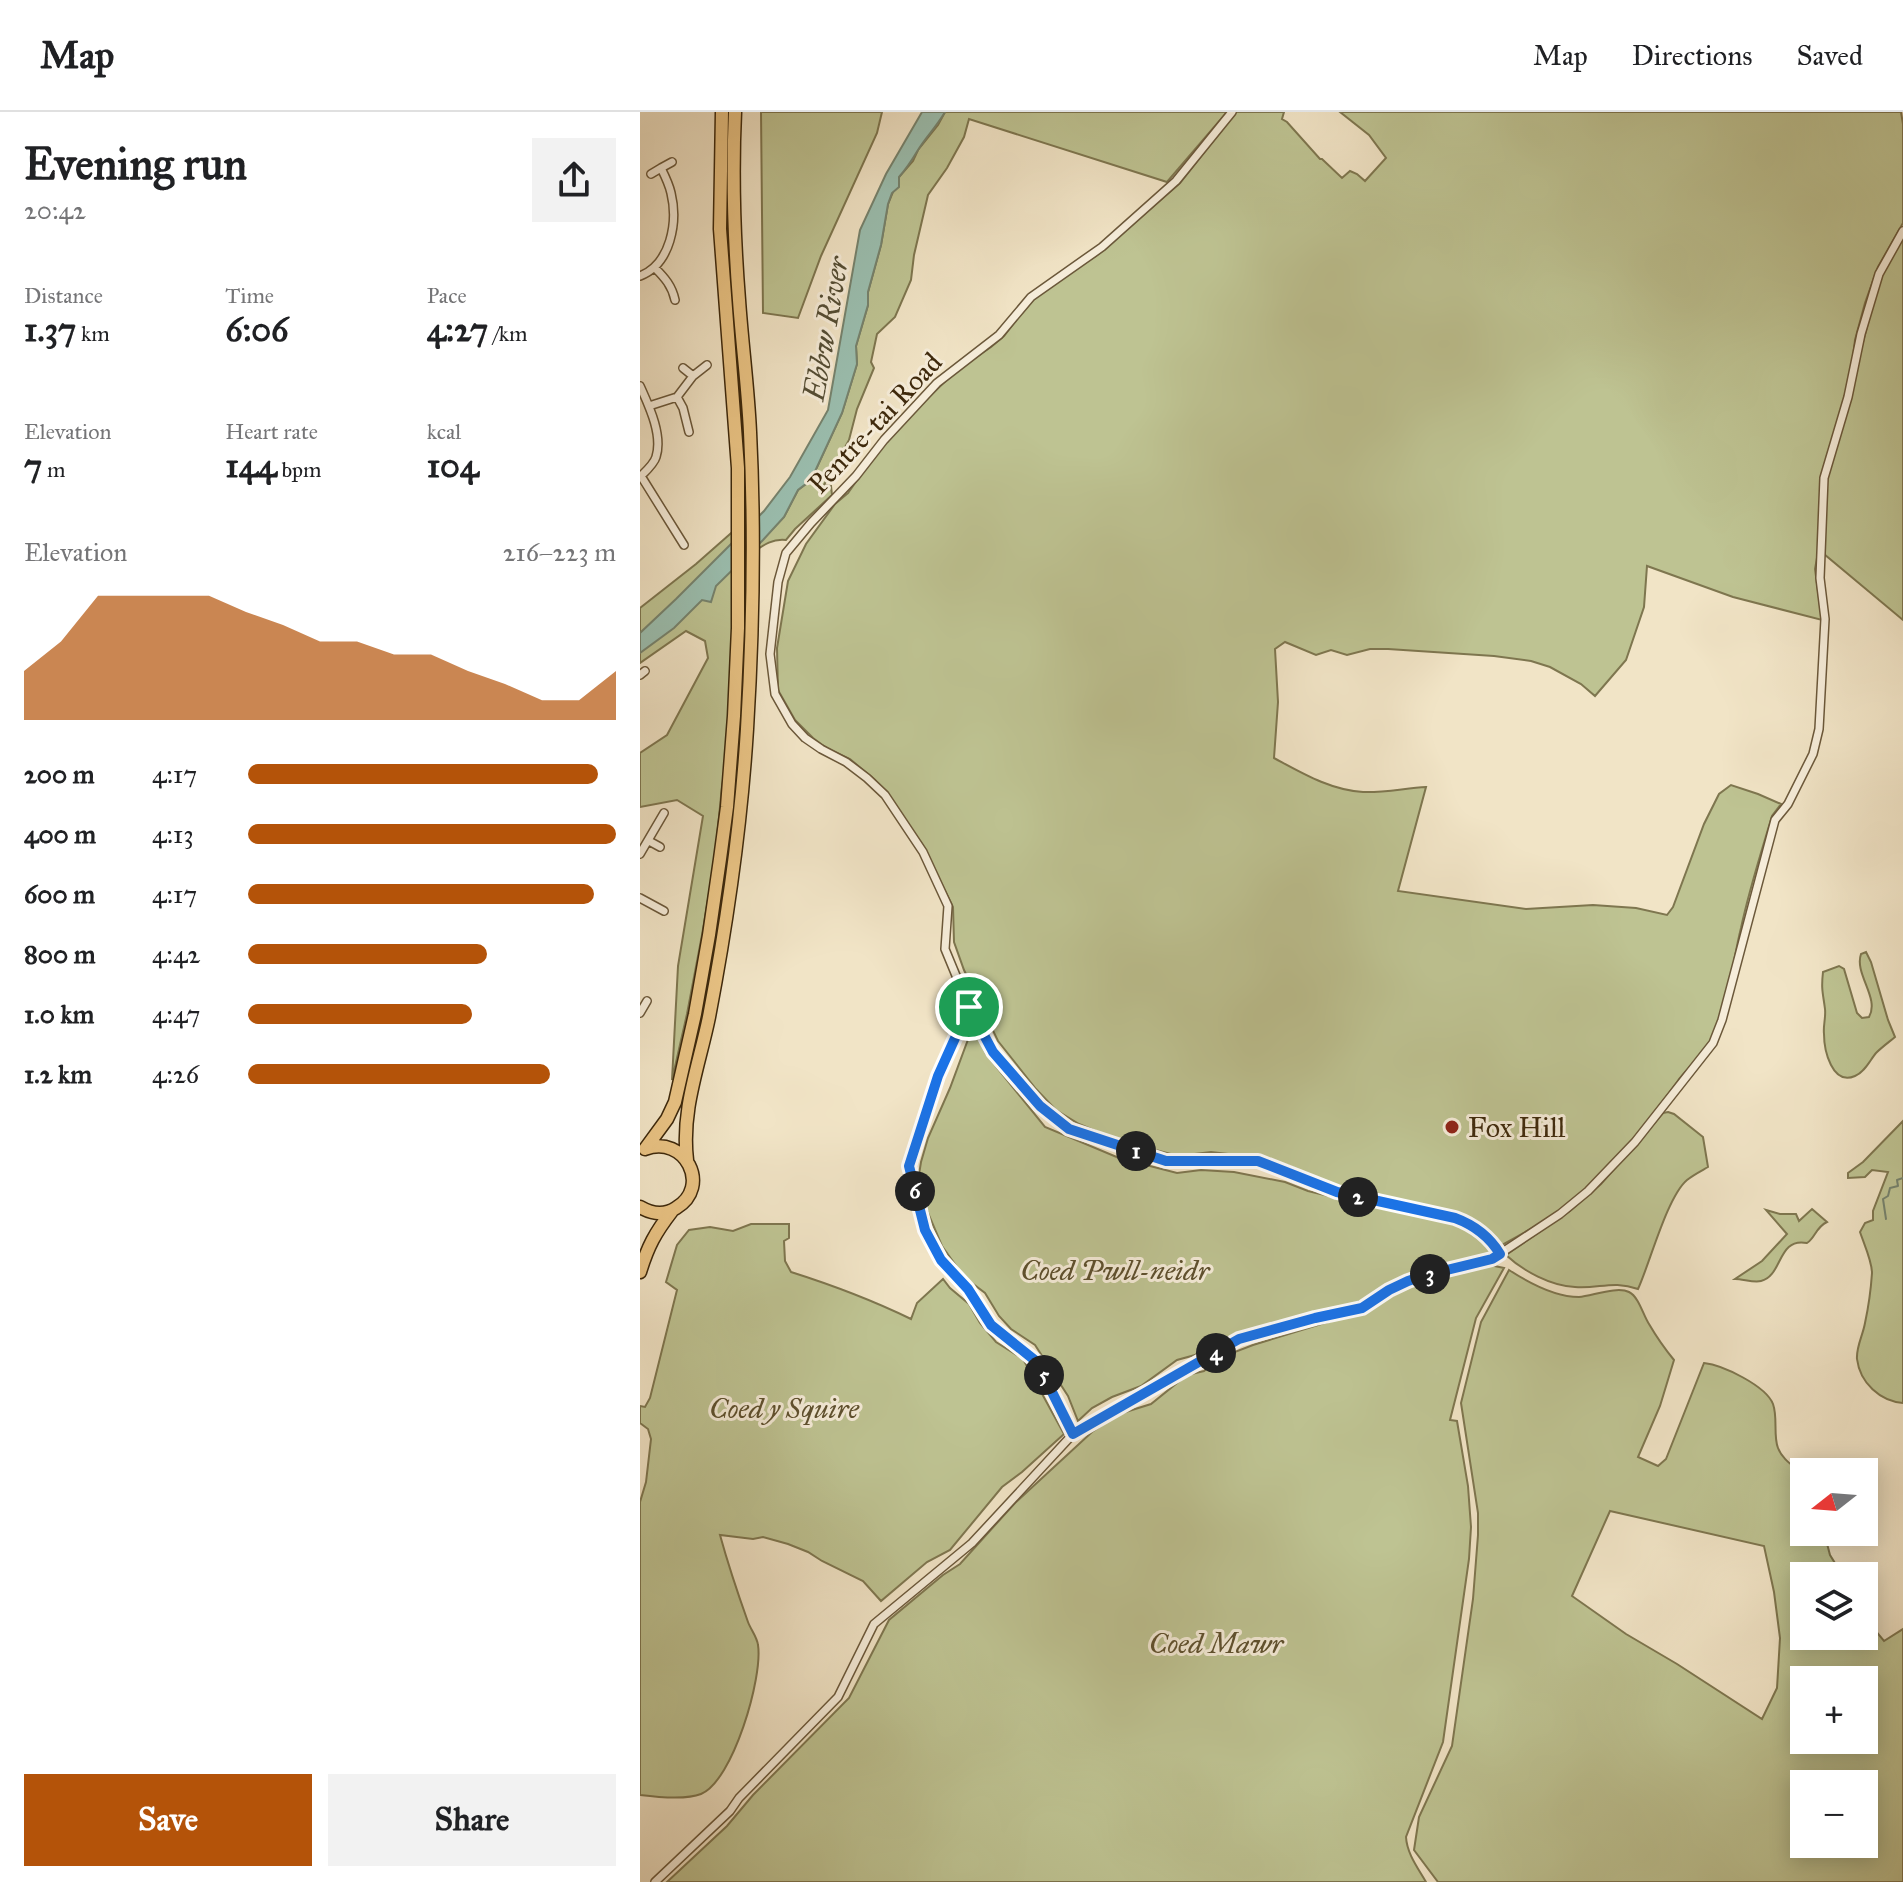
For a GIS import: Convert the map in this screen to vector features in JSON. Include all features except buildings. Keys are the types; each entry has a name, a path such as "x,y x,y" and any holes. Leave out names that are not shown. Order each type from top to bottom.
{"main road":[{"path":"642,1151 667,1119 675,1102 709,935 727,807 734,716 738,527 736,431 720,229 722,112"},
{"path":"640,1272 655,1233 687,1198 691,1189 693,1179 684,1138 686,1118 714,987 740,808 749,685 752,514 750,435 734,225 735,112"},
{"path":"642,1151 664,1146 687,1160"},
{"path":"640,1207 657,1213 672,1211"}],"street":[{"name":"Pentre-tai Road","path":"1232,112 1176,181 1102,247 1031,297 999,335 937,383 786,553 778,582 770,654 775,694 792,724 805,738 867,778 885,795 898,814 923,852 948,906 945,949 969,1007 993,1052 1040,1106 1069,1129 1166,1161 1258,1161 1337,1192 1455,1218 1471,1224 1486,1236 1500,1254"},
{"path":"651,174 672,162"},
{"path":"640,276 661,262 672,233 674,220 670,189 661,168"},
{"path":"655,1882 730,1811 739,1798 838,1697 874,1624 972,1543 1073,1434 1239,1339 1362,1308 1408,1281 1492,1259 1560,1214 1588,1191 1635,1142 1713,1043 1722,1020 1775,820 1792,796 1813,754 1819,729 1825,619 1820,578 1824,478 1879,274 1903,231"},
{"path":"655,268 667,279 675,300"},
{"path":"649,406 677,397 693,376 707,365"},
{"path":"683,368 693,376"},
{"path":"640,386 649,406 658,442 656,459 641,477 684,545"},
{"path":"677,397 689,432"},
{"path":"640,854 664,813"},
{"path":"649,841 660,847"},
{"path":"640,898 664,911"},
{"path":"640,1013 647,1001"},
{"path":"969,1007 938,1076 909,1166 912,1179 925,1230 941,1260 968,1289 991,1325 1037,1362 1073,1434"}],"green space":[{"path":"761,112 882,112 877,133 821,256 798,318 763,313"},
{"path":"945,112 1227,112 1167,182 969,119 964,137 928,195 911,280 895,317 877,334 871,362 874,368 857,409 849,440 824,485 831,486 832,495 786,540 770,542 746,557 784,517 798,490 811,480 842,413 857,364 856,346 868,305 868,292 888,204 899,177"},
{"path":"1236,112 1284,112 1282,119 1342,178 1350,171 1365,181 1386,158 1369,135 1340,112 1901,112 1903,223 1878,267 1865,303 1842,408 1822,473 1815,569 1822,620 1733,597 1647,566 1644,607 1626,660 1595,696 1581,684 1550,667 1531,661 1388,649 1370,649 1347,655 1331,650 1316,655 1285,642 1275,649 1278,702 1274,758 1317,780 1351,791 1378,792 1426,787 1398,891 1526,909 1593,905 1636,908 1667,915 1719,794 1731,785 1781,804 1772,816 1759,858 1730,985 1709,1046 1595,1181 1556,1213 1500,1246 1472,1222 1449,1212 1344,1190 1263,1158 1211,1152 1178,1156 1115,1139 1079,1124 1056,1110 998,1041 954,942 953,907 922,844 875,780 850,759 813,738 795,720 778,690 777,648 788,581 806,544 835,504 848,493 905,420 956,371 1004,336 1032,299 1096,256 1180,183"},
{"path":"1903,234 1903,620 1824,554 1826,483 1879,281"},
{"path":"738,527 734,716 702,935 672,1080 678,966 703,816 677,800 640,807 640,753 667,735 708,658 705,641 686,631 640,663 640,608"},
{"path":"1866,952 1895,1037 1876,1053 1862,1072 1847,1078 1835,1071 1826,1049 1823,972 1839,966 1844,969 1857,1013 1862,1018 1869,1017 1871,1002 1860,962 1861,954"},
{"name":"Coed Pwll-neidr","path":"973,1026 986,1054 1045,1127 1119,1158 1177,1173 1201,1170 1234,1172 1285,1182 1308,1191 1370,1206 1450,1219 1476,1232 1495,1249 1486,1256 1402,1280 1343,1308 1210,1344 1195,1355 1177,1360 1141,1386 1092,1408 1078,1421 1068,1396 1035,1345 1011,1329 985,1293 964,1277 942,1246 917,1187 928,1138"},
{"path":"1668,1112 1703,1137 1708,1167 1680,1188 1638,1289 1621,1285 1584,1287 1556,1284 1529,1272 1506,1255 1570,1211 1601,1184 1663,1113"},
{"path":"1903,1121 1903,1403 1887,1399 1872,1389 1862,1376 1857,1359 1872,1273 1860,1232 1865,1223 1873,1220 1873,1211 1888,1172 1872,1170 1865,1177 1848,1178 1848,1173"},
{"path":"1812,1209 1827,1222 1810,1241 1790,1246 1768,1278 1758,1281 1735,1279 1762,1261 1787,1234 1766,1210 1796,1214 1799,1221"},
{"name":"Coed y Squire","path":"751,1224 789,1224 789,1238 784,1241 785,1261 791,1272 852,1293 911,1319 917,1303 943,1279 969,1304 996,1342 1023,1359 1064,1434 1002,1487 950,1550 927,1562 881,1601 863,1581 808,1552 763,1537 753,1539 720,1535 758,1645 751,1703 734,1750 713,1785 695,1796 640,1795 640,1502 646,1482 651,1439 648,1429 640,1423 640,1406 645,1407 650,1398 677,1290 666,1282 677,1245 689,1230 710,1227 733,1231"},
{"name":"Coed Mawr","path":"1485,1264 1504,1268 1476,1318 1450,1420 1457,1421 1468,1486 1471,1527 1469,1559 1443,1742 1406,1837 1411,1855 1426,1882 667,1882 727,1826 753,1795 849,1698 889,1620 960,1564 1015,1503 1092,1432 1116,1415 1151,1404 1187,1375 1204,1371 1219,1358 1370,1309 1388,1294 1426,1278"},
{"path":"1509,1270 1560,1295 1579,1297 1624,1290 1638,1302 1674,1360 1660,1406 1638,1457 1658,1466 1666,1459 1704,1363 1743,1378 1769,1397 1774,1409 1778,1448 1790,1464 1790,1546 1828,1546 1834,1562 1790,1562 1790,1650 1878,1650 1878,1634 1884,1641 1903,1629 1903,1882 1438,1882 1414,1850 1419,1817 1452,1746 1473,1599 1478,1513 1461,1403 1481,1322","holes":["1610,1511 1764,1546 1780,1638 1777,1688 1762,1719 1626,1634 1572,1596"]}],"shaded area":[{"path":"922,112 945,112 899,177 899,187 892,193 856,346 857,364 842,413 811,480 798,490 784,517 716,586 711,602 702,600 674,628 640,653 640,633 764,511 790,477 828,410 860,230 886,174"}],"waterway":[{"path":"1886,1219 1883,1199 1888,1196 1890,1188 1898,1186 1897,1180 1903,1178"}],"place":[{"name":"Fox Hill","path":"1452,1127"}],"route":[{"path":"969,1007 993,1052 1040,1106 1069,1129 1166,1161 1258,1161 1337,1192 1455,1218 1471,1224 1486,1236 1500,1254 1492,1259 1408,1281 1362,1308 1239,1339 1073,1434 1037,1362 991,1325 968,1289 941,1260 925,1230 909,1166 938,1076 969,1007"}],"water label":[{"name":"Ebbw River","path":"826,329"}]}
